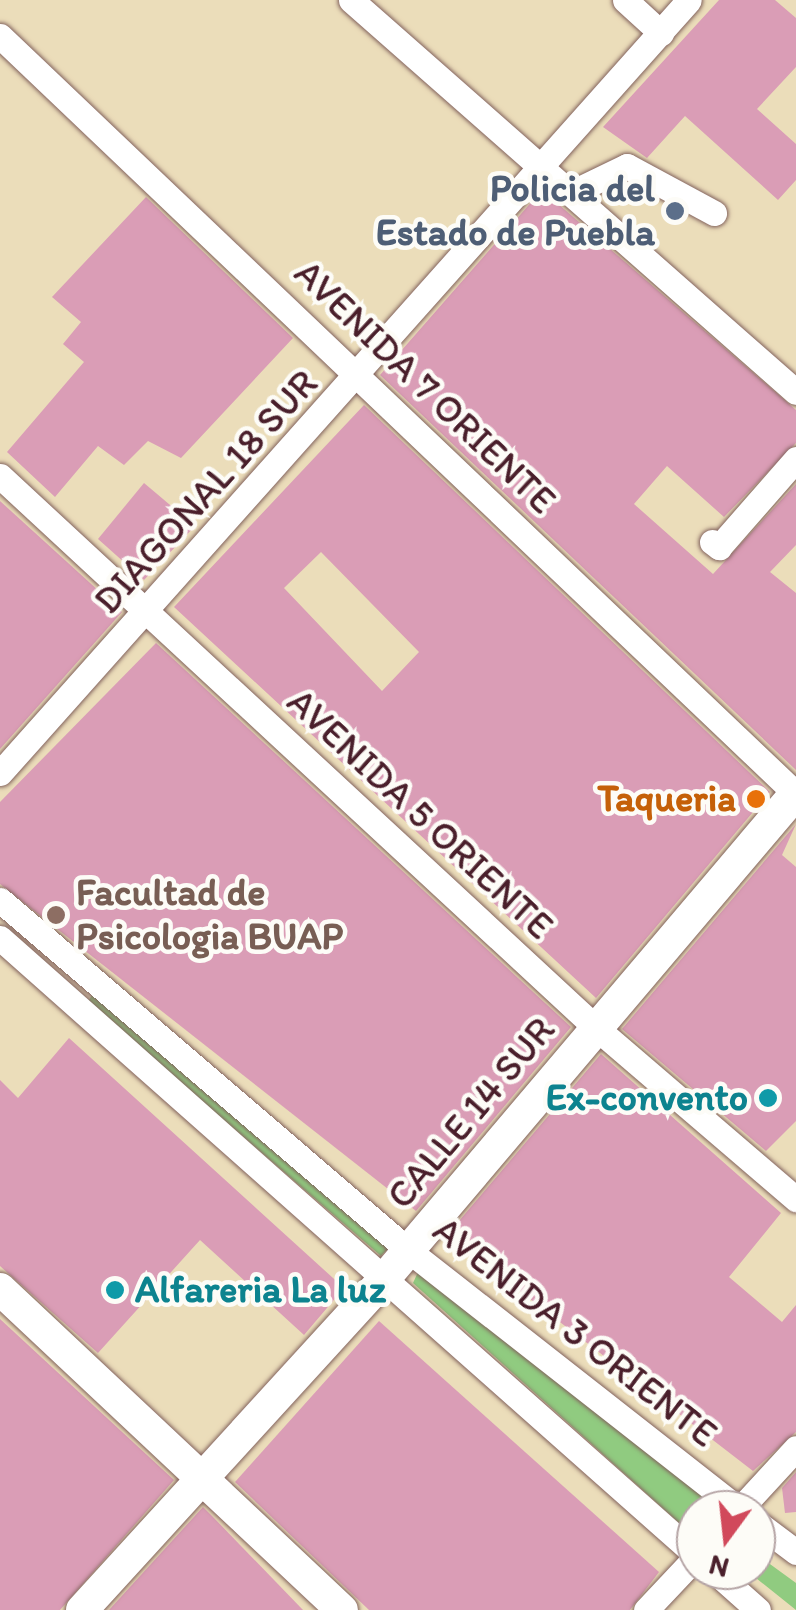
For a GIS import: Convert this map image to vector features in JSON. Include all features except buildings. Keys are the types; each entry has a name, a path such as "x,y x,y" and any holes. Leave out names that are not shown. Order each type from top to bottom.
{"main road":[{"name":"CALLE 14 SUR","path":"82,1610 205,1482 384,1278 796,793"},
{"path":"0,1289 342,1610"}],"street":[{"path":"351,0 796,392"},
{"path":"625,0 661,33"},
{"name":"DIAGONAL 18 SUR","path":"0,773 148,615 689,0"},
{"name":"AVENIDA 7 ORIENTE","path":"0,36 796,793"},
{"path":"571,193 609,167 627,166 714,213"},
{"path":"712,542 719,547 796,459"},
{"name":"AVENIDA 5 ORIENTE","path":"0,476 595,1026 796,1199"},
{"name":"AVENIDA 3 ORIENTE","path":"0,900 408,1250 714,1490"},
{"name":"AVENIDA 3 ORIENTE","path":"0,938 676,1538"},
{"path":"758,1490 796,1448"},
{"path":"646,1610 676,1578"},
{"path":"736,1590 758,1610"}],"green space":[{"path":"92,995 390,1246 381,1256 88,1002"},
{"path":"419,1270 707,1490 676,1490 676,1520 413,1283"},
{"path":"776,1568 796,1583 796,1610 771,1590 776,1590"}],"place":[{"name":"Policia del Estado de Puebla","path":"675,211"},
{"name":"Taqueria","path":"756,799"},
{"name":"Facultad de Psicologia BUAP","path":"56,915"},
{"name":"Ex-convento","path":"768,1098"},
{"name":"Alfareria La luz","path":"115,1290"}]}
